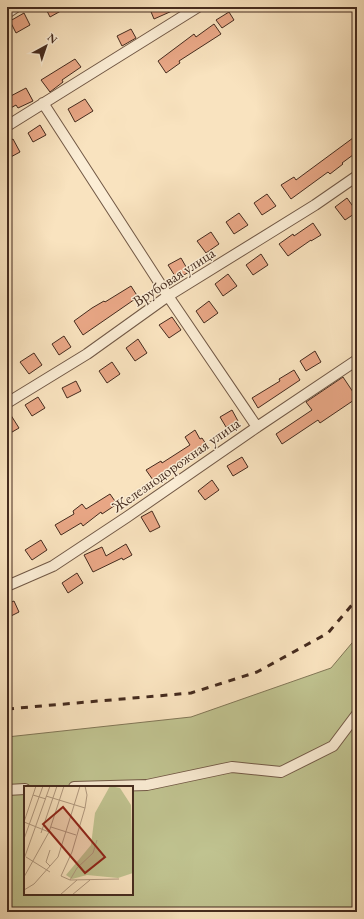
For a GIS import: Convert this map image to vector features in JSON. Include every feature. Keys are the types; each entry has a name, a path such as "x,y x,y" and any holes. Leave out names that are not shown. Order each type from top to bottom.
{"street":[{"path":"7,13 16,7"},
{"path":"7,126 198,7"},
{"path":"43,103 168,296 257,427"},
{"name":"Врубовая улица","path":"7,403 87,354 168,296 315,205 357,176"},
{"name":"Железнодорожная улица","path":"7,586 53,566 357,360"},
{"path":"111,786 148,785 232,767 281,772 333,746 357,714"},
{"path":"7,790 24,789"}],"green space":[{"path":"357,637 357,912 7,912 7,737 191,717 331,668"}],"building":[{"path":"45,7 68,7 50,17"},
{"path":"149,7 181,7 154,19"},
{"path":"229,12 234,20 222,28 216,20"},
{"path":"24,13 30,25 16,33 10,21"},
{"path":"214,24 221,34 179,61 180,63 166,73 158,61 194,34 196,37"},
{"path":"131,29 136,38 122,46 117,36"},
{"path":"75,59 81,67 62,80 63,82 50,92 41,80"},
{"path":"26,88 33,101 18,108 16,105 7,110 7,98"},
{"path":"85,99 93,111 75,122 68,109"},
{"path":"40,125 46,135 33,142 28,133"},
{"path":"357,135 357,152 330,174 328,172 291,199 281,185 294,177 296,180"},
{"path":"13,139 20,152 7,159 7,142"},
{"path":"267,194 276,206 262,215 254,203"},
{"path":"347,198 357,212 345,220 335,207"},
{"path":"239,213 248,225 234,234 226,222"},
{"path":"313,223 321,235 288,256 279,244"},
{"path":"211,232 219,244 206,253 197,241"},
{"path":"261,254 268,265 253,275 246,265"},
{"path":"181,258 189,272 177,279 168,265"},
{"path":"228,274 237,286 223,296 215,284"},
{"path":"131,286 138,297 83,335 74,321 92,308"},
{"path":"209,301 218,313 204,323 196,311"},
{"path":"172,317 181,330 169,338 159,325"},
{"path":"64,336 71,347 59,355 52,344"},
{"path":"138,339 147,353 135,361 126,348"},
{"path":"315,351 321,362 306,371 300,361"},
{"path":"34,353 42,365 29,374 20,362"},
{"path":"112,362 120,374 107,383 99,371"},
{"path":"294,370 300,380 258,408 252,398 280,381 279,379"},
{"path":"343,377 357,398 320,423 318,420 282,444 276,434 312,410 306,402"},
{"path":"76,381 81,391 67,398 62,388"},
{"path":"38,397 45,408 32,416 25,405"},
{"path":"7,409 19,428 7,435"},
{"path":"232,410 238,421 226,427 220,417"},
{"path":"195,430 200,439 202,438 206,444 187,457 189,460 153,480 146,470 161,461 162,463 190,445 185,437"},
{"path":"242,457 248,467 233,476 227,466"},
{"path":"212,480 219,490 205,500 198,491"},
{"path":"110,494 117,504 102,514 101,512 83,526 81,523 61,535 55,525 74,514 73,511 82,504 86,509"},
{"path":"152,511 160,527 150,532 141,517"},
{"path":"41,540 47,550 32,560 25,550"},
{"path":"126,544 132,555 123,560 122,558 93,572 84,555 102,547 106,556"},
{"path":"77,573 83,583 68,593 62,583"},
{"path":"14,601 19,612 7,618 7,604"}],"railway":[{"path":"7,709 191,693 257,672 328,633 357,599"}]}
